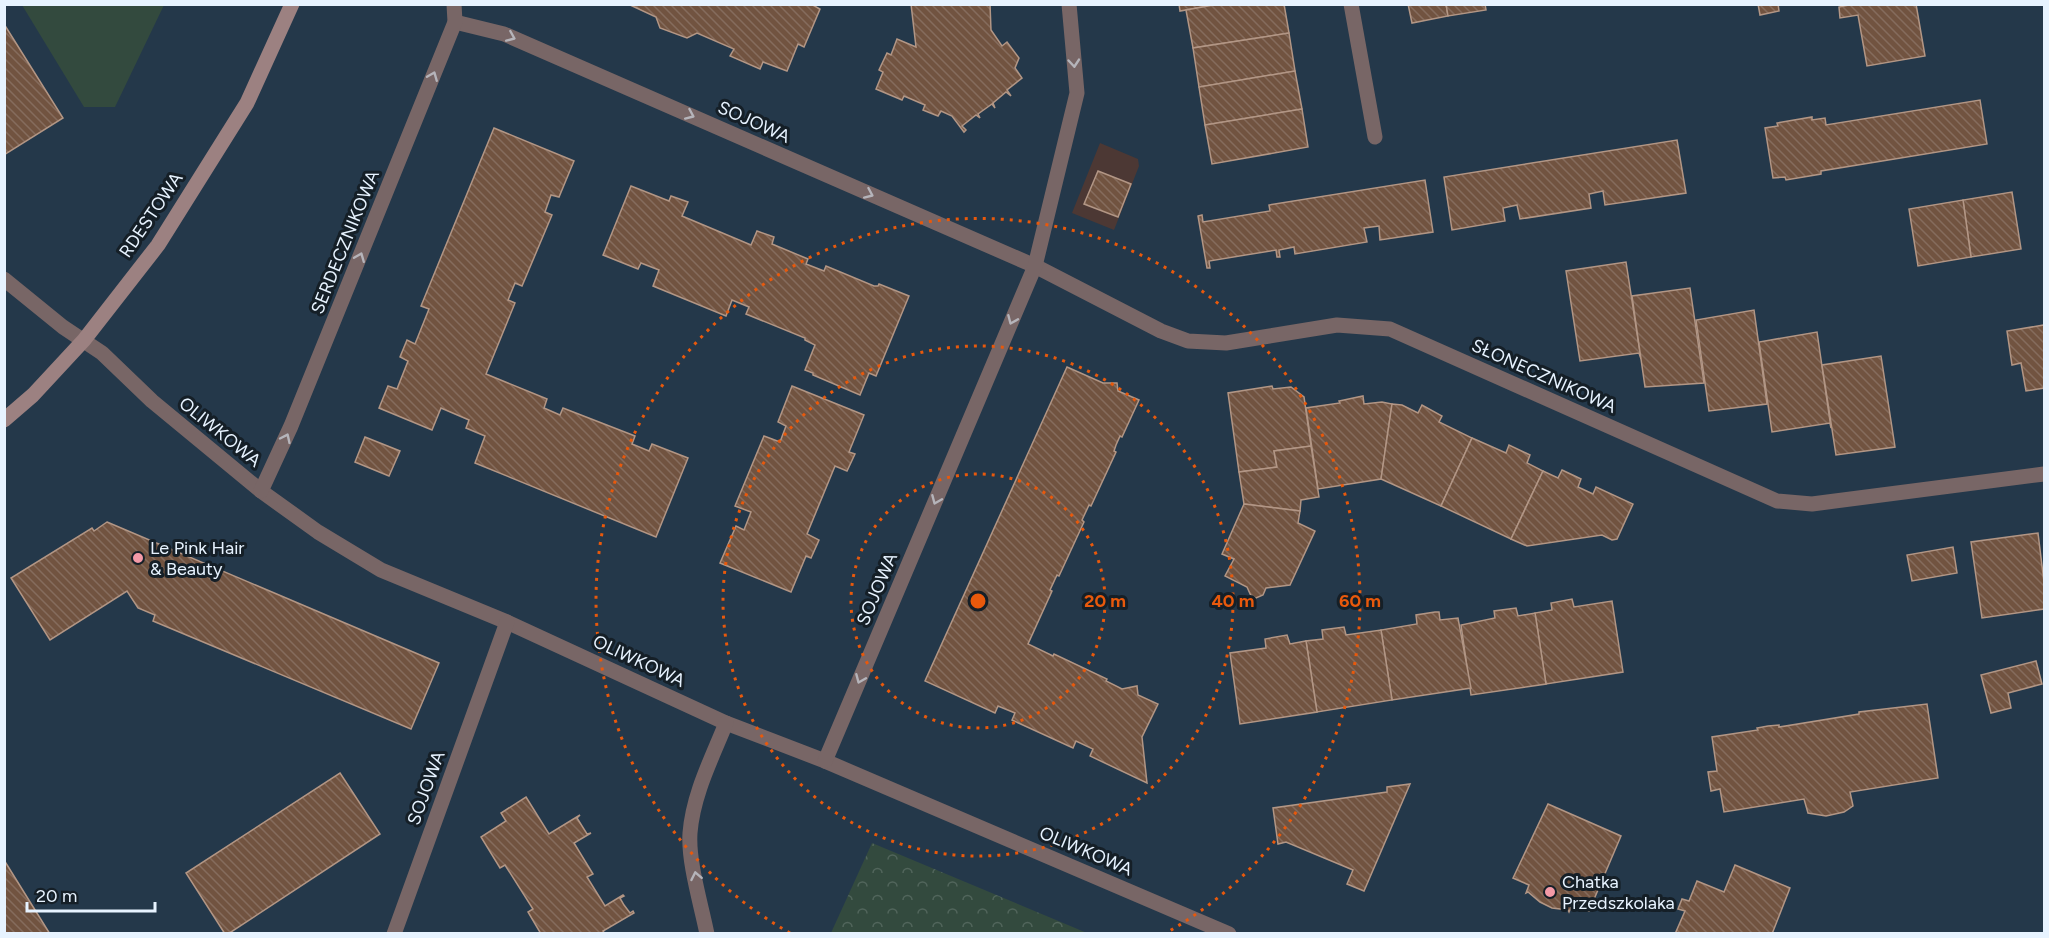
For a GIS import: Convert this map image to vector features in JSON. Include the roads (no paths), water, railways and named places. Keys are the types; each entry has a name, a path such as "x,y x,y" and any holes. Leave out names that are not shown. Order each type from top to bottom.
{"street":[{"name":"RDESTOWA","path":"4,420 33,395 84,340 158,245 241,113 292,4"},
{"name":"SERDECZNIKOWA","path":"261,491 291,426 455,22 454,4"},
{"name":"SOJOWA","path":"825,761 1035,266 1077,93 1068,4"},
{"path":"1351,4 1375,137"},
{"name":"SOJOWA","path":"455,22 504,34 1035,266"},
{"name":"SŁONECZNIKOWA","path":"1035,266 1161,331 1188,341 1226,343 1337,325 1390,329 1777,501 1812,504 2044,474"},
{"name":"OLIWKOWA","path":"4,279 63,327 102,354 152,401 261,491 318,531 381,570 507,622 726,723 825,761 1229,933"},
{"name":"SOJOWA","path":"394,933 507,622"},
{"path":"707,933 690,835 700,787 726,723"}],"place":[{"name":"Le Pink Hair & Beauty","path":"138,558"},
{"name":"Chatka Przedszkolaka","path":"1550,892"}]}
